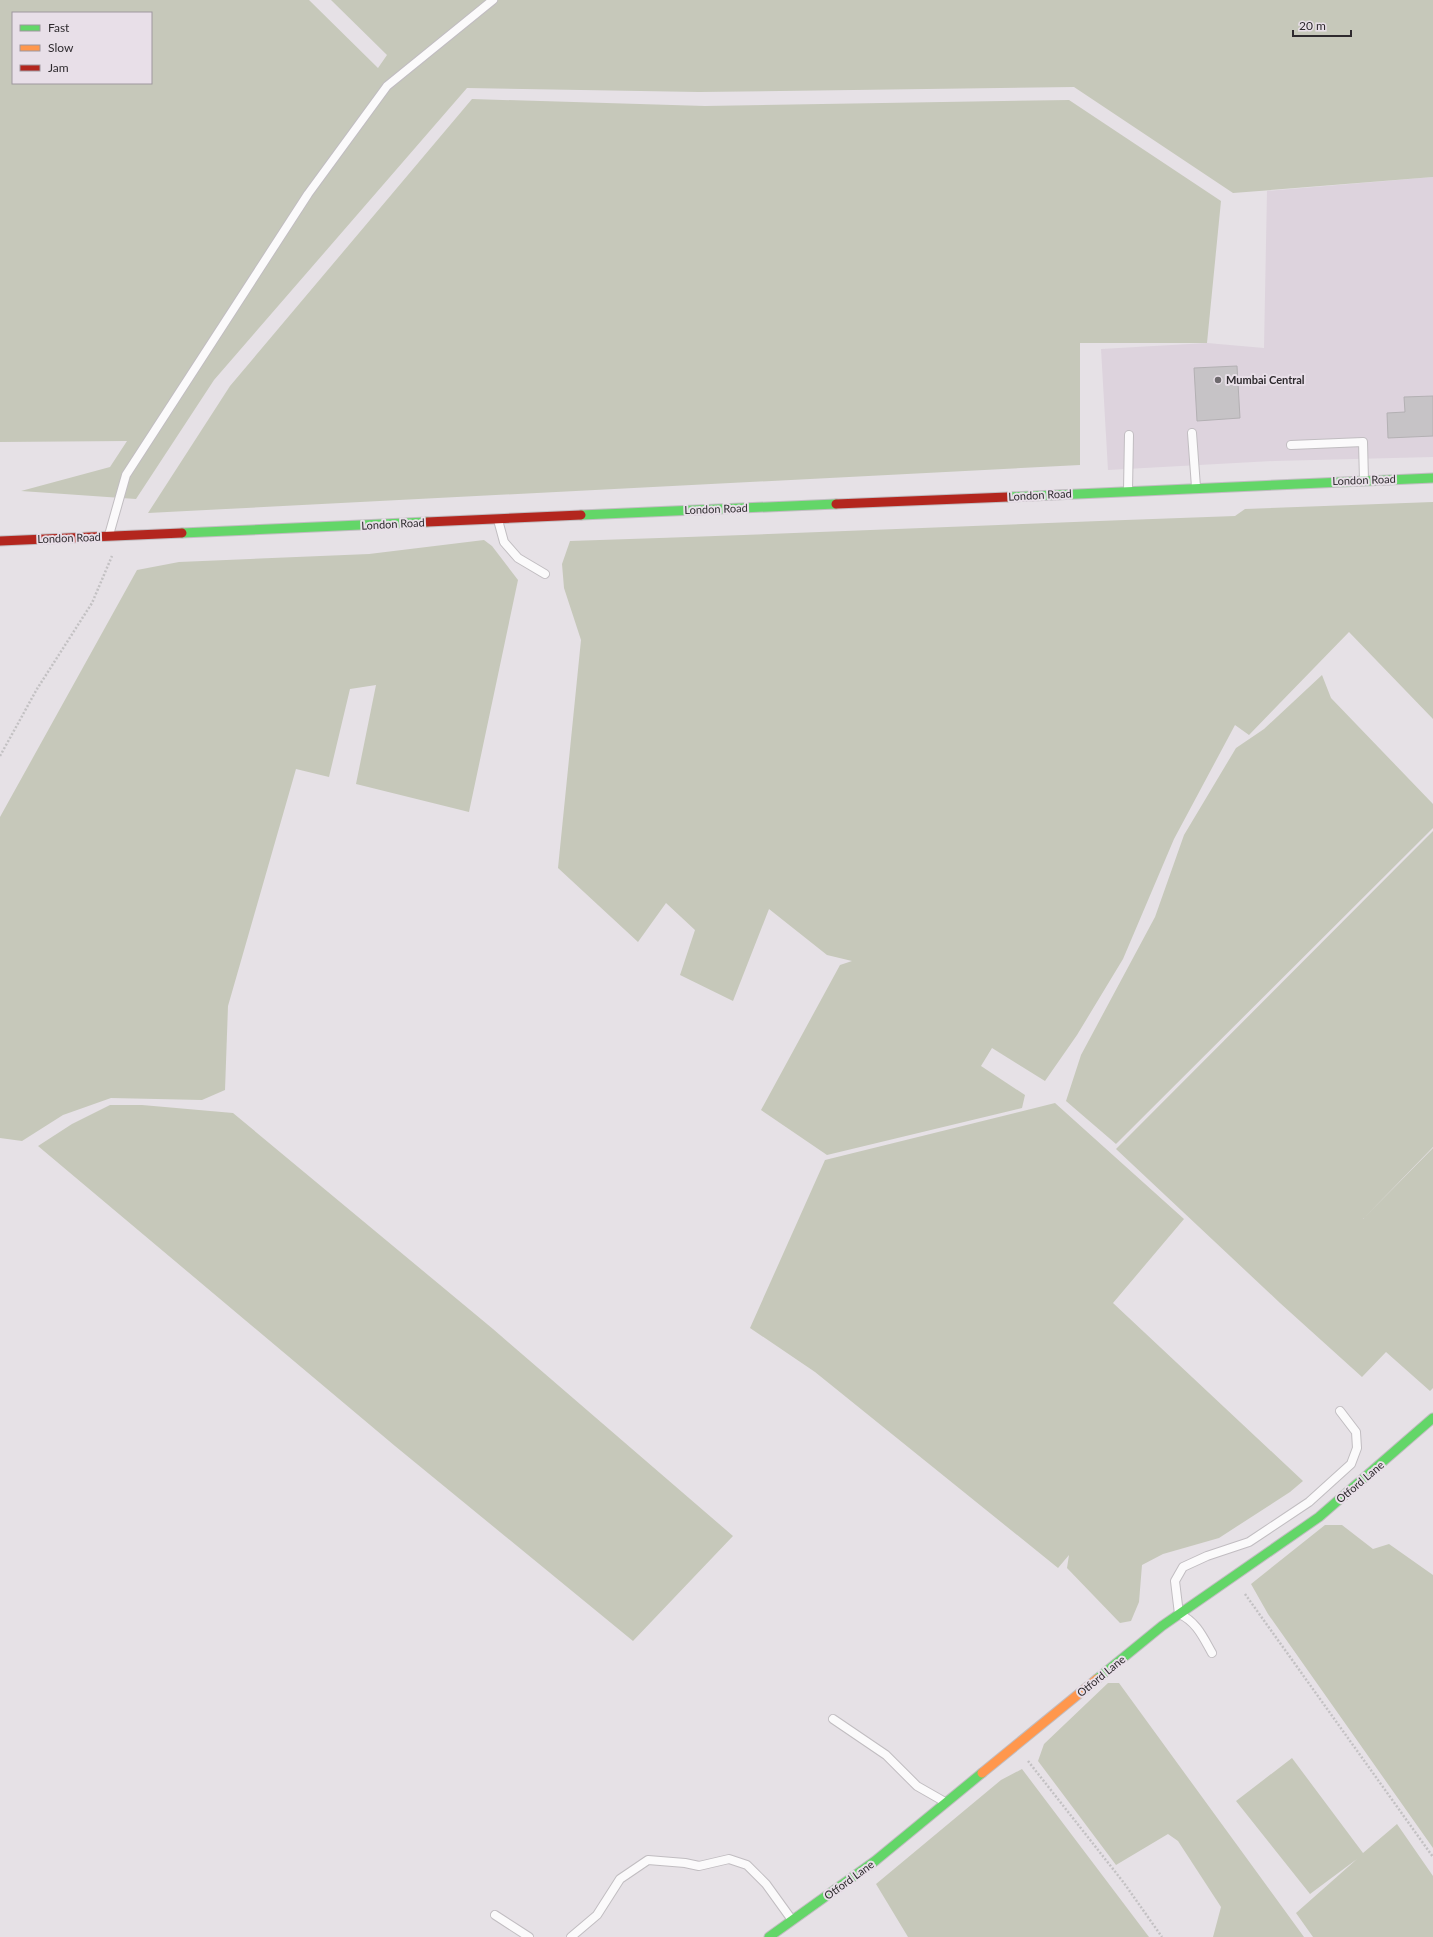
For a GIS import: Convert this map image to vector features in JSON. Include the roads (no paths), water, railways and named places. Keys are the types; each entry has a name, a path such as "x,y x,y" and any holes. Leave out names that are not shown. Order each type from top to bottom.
{"main road":[{"name":"London Road","path":"0,541 1433,478"},
{"name":"Otford Lane","path":"769,1937 875,1861 1179,1614 1319,1517 1433,1418"}],"lane":[{"path":"109,536 126,475 308,194 387,86 493,0"},
{"path":"1192,433 1196,488"},
{"path":"1128,491 1129,435"},
{"path":"1291,445 1363,442 1364,480"},
{"path":"498,519 504,542 518,558 545,574"},
{"path":"1212,1653 1199,1630 1189,1618 1179,1614 1175,1582 1183,1567 1207,1556 1249,1542 1308,1502 1351,1464 1358,1448 1356,1432 1340,1411"},
{"path":"833,1719 886,1755 917,1786 946,1803"},
{"path":"571,1937 597,1916 620,1879 648,1860 685,1863 699,1866 729,1859 747,1865 766,1884 792,1921"},
{"path":"495,1915 529,1937"}],"place":[{"name":"Mumbai Central","path":"1218,380"}]}
